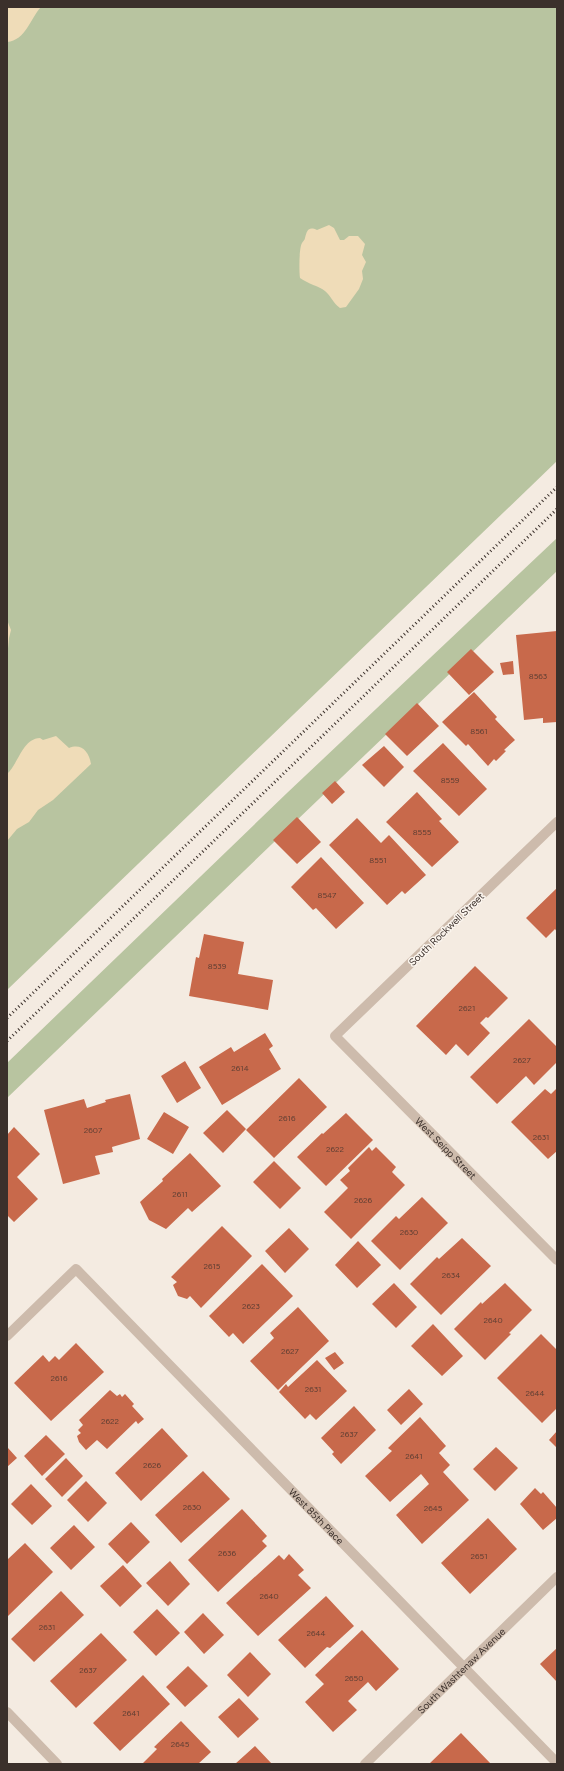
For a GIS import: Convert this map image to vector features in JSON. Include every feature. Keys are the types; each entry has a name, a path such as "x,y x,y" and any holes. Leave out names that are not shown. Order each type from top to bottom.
{"street":[{"name":"South Rockwell Street","path":"335,1036 557,822"},
{"name":"West Seipp Street","path":"335,1036 557,1260"},
{"name":"West 85th Place","path":"7,1336 76,1269 557,1763"},
{"name":"South Washtenaw Avenue","path":"365,1764 557,1577"},
{"path":"7,1712 57,1764"}],"green space":[{"path":"7,7 557,7 557,461 7,990"},
{"path":"557,538 557,571 7,1098 7,1063 287,793"}],"sand":[{"path":"7,7 41,7 23,33 19,37 7,42"},
{"path":"329,225 334,228 340,240 344,240 349,236 358,236 365,244 362,255 366,262 362,271 363,279 359,289 346,307 340,308 325,291 300,278 300,250 307,231 310,229 317,230"},
{"path":"7,620 11,630 7,659"},
{"path":"56,736 69,748 81,747 84,749 90,759 91,764 53,800 38,810 29,822 17,829 7,841 7,774 29,742 34,739 40,738 43,740"}],"building":[{"path":"557,631 557,722 543,723 543,718 524,720 516,635"},
{"path":"471,649 494,672 469,695 447,672"},
{"path":"513,661 514,674 503,675 500,663"},
{"path":"474,692 497,717 495,719 515,740 504,750 506,751 496,761 494,759 488,766 468,744 466,746 442,722"},
{"path":"417,703 439,726 407,756 385,734"},
{"path":"443,743 487,789 459,816 413,771"},
{"path":"384,746 404,767 384,787 362,765"},
{"path":"335,781 345,792 332,804 322,793"},
{"path":"417,792 442,819 439,821 459,842 432,867 386,822"},
{"path":"297,817 321,842 297,864 273,840"},
{"path":"357,818 381,843 389,835 426,875 405,894 402,891 387,905 329,845"},
{"path":"321,857 364,903 336,929 316,908 313,910 291,887"},
{"path":"557,888 557,932 555,929 546,938 526,918"},
{"path":"204,934 244,942 238,974 273,980 268,1010 189,996 196,957 199,958"},
{"path":"475,966 508,998 488,1018 486,1017 480,1023 490,1033 468,1056 456,1044 446,1055 416,1026"},
{"path":"529,1019 557,1047 557,1062 534,1085 526,1076 497,1104 470,1077"},
{"path":"265,1033 273,1046 269,1049 281,1069 222,1105 199,1067 231,1047 234,1052"},
{"path":"185,1061 201,1088 177,1103 161,1076"},
{"path":"299,1078 327,1107 274,1158 246,1130"},
{"path":"557,1088 557,1151 548,1159 511,1122 545,1089 551,1094"},
{"path":"130,1094 140,1139 112,1147 113,1152 95,1156 100,1174 63,1184 44,1110 84,1099 87,1108 106,1102 105,1100"},
{"path":"227,1110 246,1129 223,1153 203,1133"},
{"path":"164,1112 189,1127 173,1154 147,1139"},
{"path":"346,1113 373,1140 326,1186 297,1157"},
{"path":"14,1127 40,1154 17,1177 38,1199 14,1222 7,1215 7,1135"},
{"path":"369,1147 372,1151 376,1147 396,1167 392,1172 405,1185 351,1239 324,1212 348,1188 340,1180 350,1171 348,1168"},
{"path":"190,1153 221,1186 192,1212 188,1208 166,1229 149,1220 140,1202"},
{"path":"274,1161 301,1188 280,1209 253,1182"},
{"path":"422,1197 448,1223 400,1270 371,1241 396,1216 399,1219"},
{"path":"222,1226 252,1256 201,1308 190,1296 187,1299 178,1296 173,1285 177,1282 171,1277"},
{"path":"289,1228 309,1249 285,1273 265,1251"},
{"path":"462,1238 491,1266 441,1315 410,1284 437,1257 439,1259"},
{"path":"358,1241 381,1265 357,1288 335,1265"},
{"path":"262,1264 293,1296 243,1344 233,1333 229,1337 209,1316"},
{"path":"394,1283 417,1307 396,1328 372,1304"},
{"path":"505,1283 532,1310 485,1360 454,1329 481,1302 482,1304"},
{"path":"298,1307 329,1341 278,1390 250,1361 274,1338 270,1333"},
{"path":"433,1324 463,1356 442,1376 411,1346"},
{"path":"541,1334 557,1350 557,1408 542,1423 497,1378"},
{"path":"76,1343 104,1372 51,1421 14,1383 43,1355 49,1362 55,1356 59,1360"},
{"path":"335,1352 344,1363 334,1370 325,1358"},
{"path":"317,1360 347,1391 316,1420 310,1414 305,1419 279,1392 286,1384 288,1387"},
{"path":"409,1389 423,1404 401,1425 387,1410"},
{"path":"110,1390 117,1396 120,1394 122,1397 125,1394 134,1404 132,1406 144,1419 138,1424 136,1421 107,1449 97,1440 86,1450 79,1442 77,1436 81,1433 78,1430 83,1425 79,1420"},
{"path":"354,1406 376,1430 341,1464 332,1454 334,1452 321,1438"},
{"path":"420,1417 446,1446 439,1453 450,1465 443,1472 469,1500 422,1544 396,1515 429,1484 421,1474 390,1502 365,1476 392,1451 388,1448"},
{"path":"162,1428 188,1456 141,1501 115,1473"},
{"path":"557,1431 557,1448 549,1440"},
{"path":"46,1435 65,1454 42,1476 24,1456"},
{"path":"496,1447 518,1468 495,1491 473,1469"},
{"path":"8,1448 17,1458 7,1467 7,1449"},
{"path":"66,1458 83,1476 62,1497 45,1479"},
{"path":"203,1471 230,1499 181,1543 155,1515"},
{"path":"86,1481 107,1503 88,1522 67,1500"},
{"path":"31,1484 52,1506 32,1525 11,1504"},
{"path":"535,1488 541,1494 543,1492 557,1508 557,1518 543,1530 520,1504"},
{"path":"242,1509 267,1536 262,1541 267,1546 218,1592 188,1560"},
{"path":"488,1518 517,1549 470,1594 441,1563"},
{"path":"131,1522 150,1542 127,1564 108,1544"},
{"path":"74,1525 95,1547 71,1570 50,1548"},
{"path":"25,1543 53,1572 7,1617 7,1560"},
{"path":"289,1554 304,1570 298,1575 311,1588 258,1636 226,1603 279,1555 284,1560"},
{"path":"170,1561 190,1584 168,1606 146,1583"},
{"path":"123,1565 142,1586 120,1607 100,1586"},
{"path":"61,1591 84,1615 34,1662 11,1639"},
{"path":"326,1596 354,1626 330,1648 327,1647 305,1668 278,1640"},
{"path":"157,1609 180,1633 156,1656 133,1632"},
{"path":"203,1613 224,1635 204,1654 184,1632"},
{"path":"362,1630 399,1669 376,1691 368,1682 348,1701 357,1710 333,1732 305,1702 324,1684 315,1675"},
{"path":"101,1633 127,1660 76,1708 50,1681"},
{"path":"557,1648 557,1682 540,1664"},
{"path":"250,1652 271,1674 248,1697 227,1675"},
{"path":"188,1666 208,1686 185,1707 166,1687"},
{"path":"143,1675 170,1704 120,1751 93,1723"},
{"path":"239,1698 259,1719 238,1738 218,1717"},
{"path":"181,1721 211,1752 198,1764 142,1764 157,1749 154,1747"},
{"path":"461,1733 491,1764 429,1764"},
{"path":"255,1746 272,1764 235,1764"}],"railway":[{"path":"7,1018 557,487"},
{"path":"7,1041 557,509"}]}
